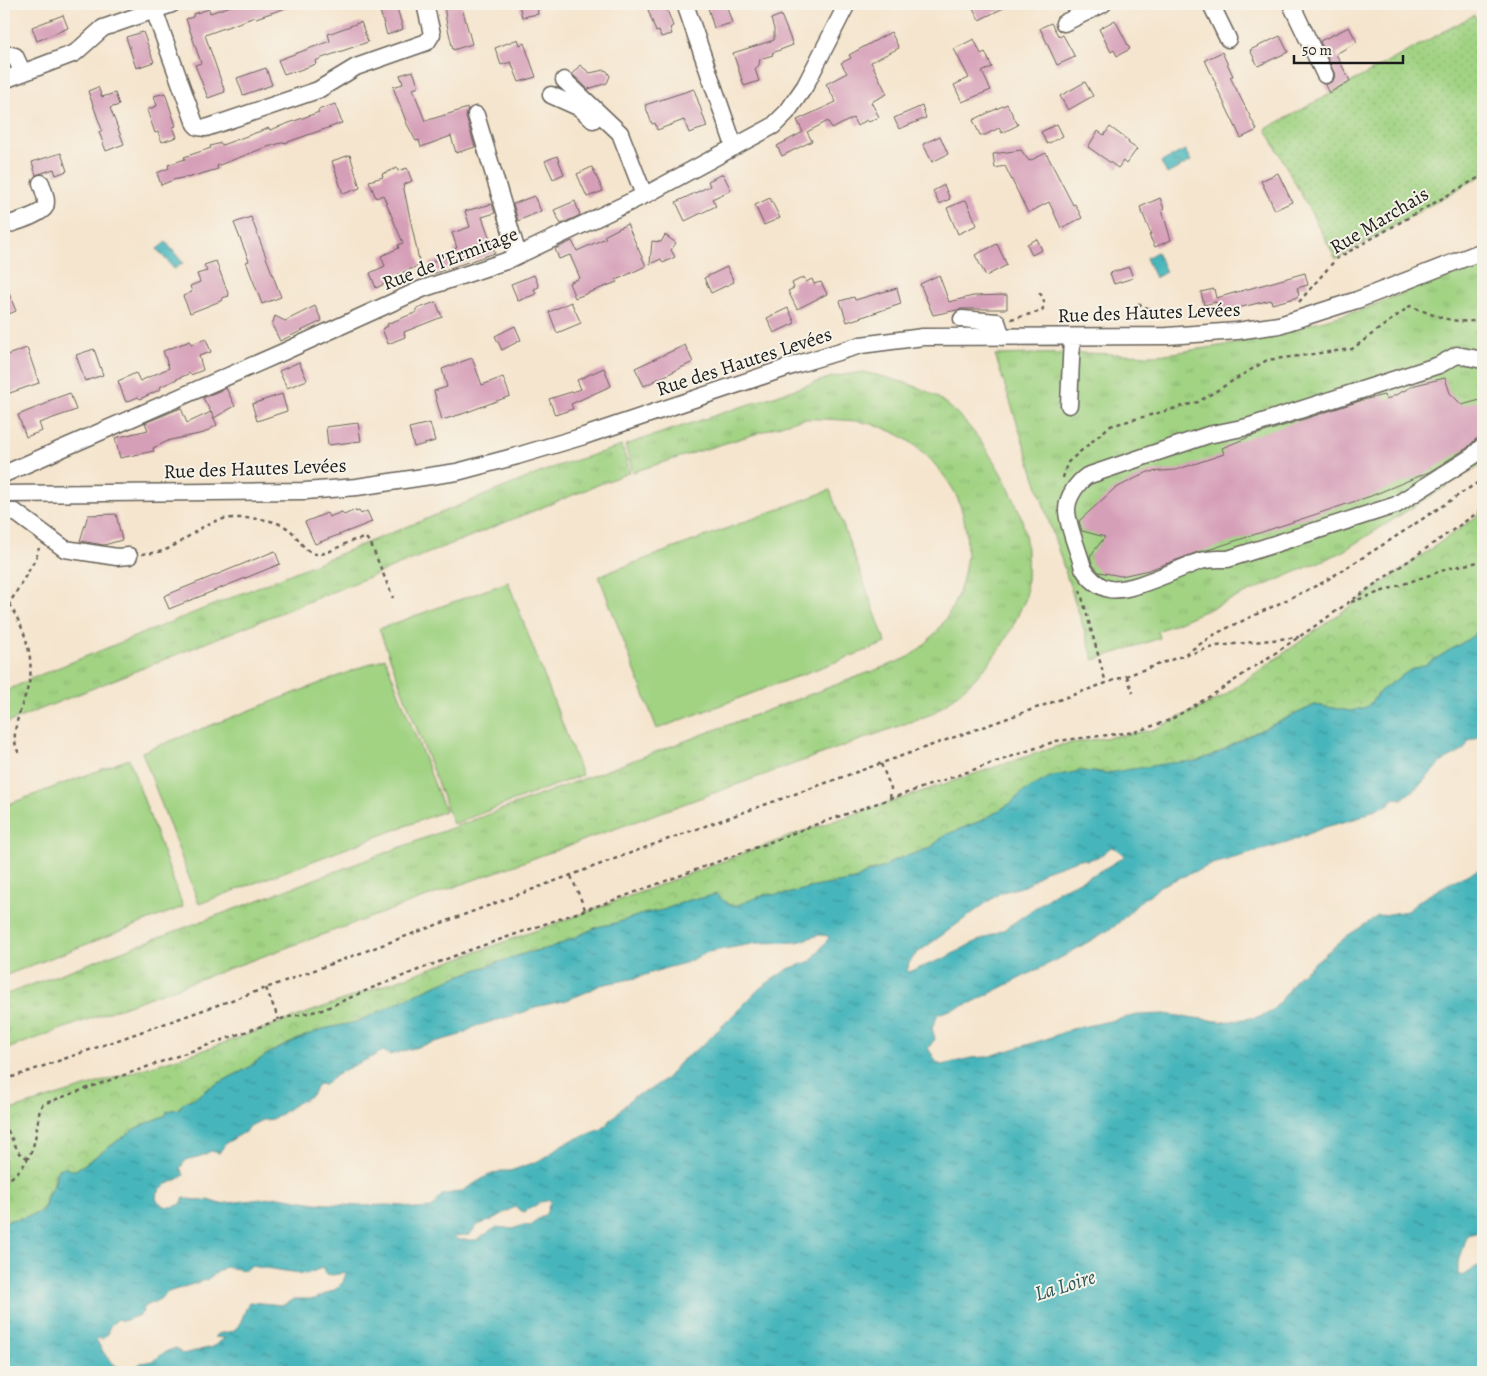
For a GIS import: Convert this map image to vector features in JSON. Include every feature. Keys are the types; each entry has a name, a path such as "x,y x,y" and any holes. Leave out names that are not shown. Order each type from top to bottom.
{"street":[{"path":"4,80 75,53 103,28 172,4"},
{"path":"154,10 195,124 198,127 206,128 318,90 356,67 427,42 432,34 425,4"},
{"path":"685,4 732,140 736,146"},
{"name":"Rue de l'Ermitage","path":"4,473 281,353 422,289 506,261 640,197 772,126 787,112 805,86 847,4"},
{"path":"1064,23 1103,4"},
{"path":"1211,4 1228,39"},
{"path":"1291,4 1325,75"},
{"path":"4,58 11,55 16,56 23,73"},
{"path":"564,80 620,133 640,197"},
{"path":"551,95 580,108 607,132 615,144 640,197"},
{"path":"476,115 518,255"},
{"path":"4,226 41,212 46,207 46,198 41,183"},
{"name":"Rue des Hautes Levées","path":"4,473 9,493 306,492 457,472 584,436 798,364 861,345 1000,330 1072,337 1167,336 1237,331 1279,325 1357,300 1483,251"},
{"path":"962,319 1000,330"},
{"path":"1068,405 1072,337"},
{"path":"1483,360 1457,355 1439,365 1247,427 1208,435 1087,476 1079,482 1069,498 1067,509 1083,568 1088,576 1095,582 1111,589 1130,587 1204,560 1228,559 1396,505 1473,456 1483,446"},
{"path":"4,512 15,512 66,549 117,557 129,556"}],"path":[{"name":"Rue Marchais","path":"1298,303 1336,259 1483,175"},
{"path":"1000,330 1042,310 1044,300 1042,294 1038,292"},
{"path":"1122,320 1156,312 1137,303"},
{"path":"1182,656 1217,633 1322,583 1389,542 1483,479"},
{"path":"4,1183 17,1174 32,1153 40,1108 43,1104 279,1020 322,1010 372,988 467,951 806,828 1056,742 1135,732 1170,720 1217,692 1299,637 1483,509"},
{"path":"129,556 163,551 186,538 203,525 218,519 233,518 266,521 284,525 311,552 330,551 355,540 366,538 371,544 393,598"},
{"path":"4,612 36,558 43,532"},
{"path":"1347,604 1450,568 1483,561"},
{"path":"9,604 21,622 29,647 30,678 15,734 17,749 20,753"},
{"path":"4,1080 266,988 662,841 1182,656 1217,646 1299,637"},
{"path":"1127,676 1133,693"},
{"path":"881,764 891,788 890,800"},
{"path":"571,876 586,909"},
{"path":"266,988 279,1020"},
{"path":"4,1123 19,1153 29,1159"}],"green space":[{"path":"1474,15 1483,30 1483,175 1336,259 1266,129"},
{"path":"1483,259 1483,463 1340,553 1158,631 1160,638 1094,660 995,355 1076,353 1159,355 1233,344 1362,310"},
{"path":"863,372 920,388 943,401 957,413 982,444 1004,478 1024,527 1027,562 1026,598 1002,646 982,671 946,704 932,714 4,1050 4,995 905,659 923,645 939,628 951,609 960,588 966,565 967,542 964,519 952,487 931,460 909,441 892,431 873,424 833,419 803,419 633,472 625,445 832,377"},
{"path":"622,446 630,472 4,724 4,692 35,677 557,466"},
{"path":"830,490 886,643 657,729 599,576"},
{"path":"1483,512 1483,627 1470,638 1427,664 1409,671 1400,677 1380,691 1369,705 1364,708 1350,711 1315,705 1248,736 1216,754 1197,761 1120,772 1093,771 1023,792 1011,803 983,820 945,835 930,848 892,861 885,867 871,871 855,880 787,894 763,895 735,906 729,906 716,894 689,900 663,910 597,927 554,947 526,953 458,976 357,1022 323,1029 269,1053 246,1069 184,1103 179,1109 168,1111 166,1115 136,1128 75,1170 55,1173 54,1182 41,1211 31,1216 4,1222 4,1112 210,1048 587,912 804,831 1061,745 1153,730 1222,697"},
{"path":"508,582 582,775 453,824 379,629"},
{"path":"385,658 445,811 199,904 142,752"},
{"path":"129,759 183,907 4,976 4,806"}],"water":[{"path":"1185,150 1191,161 1167,174 1161,162"},
{"path":"166,242 183,263 174,269 157,249"},
{"path":"1157,252 1166,272 1155,278 1146,258"},
{"name":"La Loire","path":"1483,627 1483,734 1469,741 1463,751 1440,763 1421,784 1402,799 1395,798 1388,805 1373,810 1361,817 1325,827 1287,843 1213,864 1160,886 1144,898 1115,926 1064,956 971,1003 938,1014 932,1028 935,1039 928,1048 937,1063 942,1065 971,1058 987,1057 1072,1029 1138,1015 1164,1014 1225,1022 1263,1016 1281,1001 1296,978 1347,936 1378,916 1407,911 1422,899 1453,881 1483,868 1483,1231 1467,1235 1458,1266 1458,1274 1462,1276 1483,1264 1483,1372 4,1372 4,1222 32,1215 42,1210 55,1182 58,1169 65,1167 75,1170 136,1128 166,1115 167,1111 179,1109 184,1103 246,1069 269,1053 323,1029 357,1022 458,976 526,953 554,947 597,927 716,894 729,905 735,906 763,895 787,894 855,880 871,871 885,867 892,861 930,848 945,835 983,820 1011,803 1023,792 1050,777 1080,771 1107,773 1170,763 1197,761 1216,754 1248,736 1315,705 1350,711 1364,708 1369,705 1380,691 1409,671 1427,664 1470,638","holes":["1111,847 1125,856 1097,873 1060,890 1005,929 945,958 907,972 909,963 916,954 1000,893 1027,885 1045,871 1080,859 1088,860 1100,856","819,935 828,936 829,938 811,961 788,969 760,988 707,1041 680,1062 667,1078 633,1097 602,1129 563,1144 536,1162 510,1171 501,1171 487,1176 462,1191 442,1195 432,1208 415,1209 404,1206 359,1206 316,1203 279,1197 220,1204 208,1200 200,1201 184,1198 181,1204 170,1207 165,1206 156,1199 157,1194 163,1187 184,1175 180,1168 186,1160 211,1151 219,1153 226,1143 245,1132 248,1127 262,1120 274,1119 312,1095 318,1084 325,1085 340,1072 384,1051 389,1055 460,1035 476,1026 522,1013 535,1007 567,1000 600,985 636,978 685,963 708,952 757,943 798,942","551,1200 546,1214 531,1226 523,1225 513,1229 497,1227 476,1240 458,1240 454,1236 469,1235 478,1225 492,1220 515,1207 524,1212 541,1202","251,1266 306,1274 324,1268 324,1273 329,1275 346,1273 343,1282 336,1289 315,1299 295,1299 283,1305 249,1302 238,1326 232,1331 216,1335 215,1337 225,1338 213,1347 182,1354 176,1348 165,1352 153,1361 141,1363 134,1368 124,1371 107,1358 96,1339 102,1339 108,1334 109,1327 118,1319 123,1321 140,1315 143,1312 142,1308 160,1299 168,1292 206,1280 225,1267 245,1270"]}],"building":[{"path":"237,4 292,4 292,6 205,35 225,92 208,98 195,65 201,63 186,19 193,17 193,14 209,9 210,13"},
{"path":"378,4 396,4 403,29 387,35"},
{"path":"444,4 461,4 472,44 453,50"},
{"path":"519,4 537,4 538,14 522,17"},
{"path":"646,4 665,4 673,26 670,28 672,34 661,37 659,31 656,32"},
{"path":"707,4 726,4 732,23 714,28"},
{"path":"982,4 1012,4 979,20 973,8"},
{"path":"63,15 68,28 37,41 32,27"},
{"path":"781,15 793,45 760,59 759,65 755,69 759,81 744,86 733,53 774,40 774,29 771,19"},
{"path":"1115,20 1130,49 1117,56 1114,50 1111,52 1099,29"},
{"path":"361,22 368,42 322,58 315,61 316,64 284,74 278,60 330,41 328,34"},
{"path":"1051,23 1059,37 1063,35 1075,57 1057,65 1040,28"},
{"path":"1349,27 1357,42 1336,54 1350,81 1329,93 1325,85 1333,81 1335,75 1320,41"},
{"path":"143,32 154,62 136,68 126,37"},
{"path":"891,32 899,48 871,62 887,94 871,102 879,117 869,122 867,120 857,126 853,118 832,129 828,121 807,132 812,141 782,156 777,146 803,132 797,120 836,102 826,84 847,73 841,63 851,58 849,55"},
{"path":"1280,36 1288,52 1258,66 1250,50"},
{"path":"518,39 520,45 524,43 536,77 519,82 511,62 501,65 495,48"},
{"path":"974,39 981,54 985,52 992,67 982,72 991,90 962,102 954,85 969,78 954,49"},
{"path":"1222,52 1233,76 1230,77 1257,130 1241,138 1205,60"},
{"path":"580,65 590,73 607,71 610,76 607,83 588,89 572,74"},
{"path":"266,68 272,85 243,95 237,78"},
{"path":"413,71 419,87 413,89 425,121 468,108 466,117 475,147 456,153 451,136 421,147 419,140 416,141 407,124 393,87 403,84 400,75"},
{"path":"1085,82 1093,96 1068,110 1060,96"},
{"path":"98,87 102,97 115,93 119,105 110,108 124,144 106,151 99,132 102,130 88,91"},
{"path":"694,89 707,127 689,133 684,120 657,130 655,123 652,124 645,105"},
{"path":"165,93 176,126 173,127 177,137 162,142 158,132 155,133 147,110 157,106 154,96"},
{"path":"335,104 342,123 285,143 264,148 217,166 218,169 173,180 161,185 157,173 169,168 168,165 185,159 184,157 211,148 210,146 221,143 222,145 269,128 270,130"},
{"path":"1007,104 1018,125 1002,133 999,128 985,135 980,135 973,120"},
{"path":"922,106 926,118 899,129 894,118"},
{"path":"1057,124 1063,136 1047,144 1041,132"},
{"path":"1110,127 1137,149 1126,164 1123,161 1118,168 1088,147 1098,131 1104,135"},
{"path":"940,136 948,154 932,162 923,144"},
{"path":"1021,150 1029,161 1046,153 1073,205 1075,204 1082,218 1061,228 1049,202 1028,213 1005,166 995,168 993,154"},
{"path":"61,153 67,171 56,175 54,169 36,175 32,162"},
{"path":"350,155 360,188 343,194 332,161"},
{"path":"557,156 564,174 553,179 545,161"},
{"path":"592,167 603,191 587,197 577,174"},
{"path":"397,168 398,171 407,168 412,181 403,185 420,265 397,275 398,277 376,288 370,273 385,266 381,256 399,248 398,245 403,243 383,195 376,198 369,181 383,177 382,174"},
{"path":"1278,173 1292,202 1275,210 1261,181"},
{"path":"723,174 731,190 712,199 716,206 685,221 676,202 710,186 708,181"},
{"path":"944,185 950,199 939,204 933,191"},
{"path":"534,196 541,211 518,221 513,204"},
{"path":"770,198 780,218 764,225 755,205"},
{"path":"1160,198 1171,240 1155,247 1140,207"},
{"path":"966,200 977,225 958,234 947,208"},
{"path":"575,201 580,215 561,224 554,210"},
{"path":"492,204 495,213 482,217 495,253 432,274 429,263 455,255 454,249 457,248 452,233 470,227 465,211"},
{"path":"251,217 281,297 262,304 246,262 249,261 234,223"},
{"path":"627,224 646,266 616,280 617,282 575,298 569,283 580,278 570,255 559,259 555,249 572,241 577,251 606,238 604,236"},
{"path":"665,235 676,243 671,250 675,257 663,263 661,259 650,264 652,241 661,242"},
{"path":"1037,239 1042,250 1032,255 1027,244"},
{"path":"997,244 1007,265 986,276 975,255"},
{"path":"216,261 229,296 190,313 183,296 192,292 190,286 200,282 197,274 207,271 204,265"},
{"path":"727,267 734,282 711,293 704,278"},
{"path":"1129,267 1133,278 1114,284 1110,273"},
{"path":"1305,273 1308,285 1297,288 1299,295 1295,298 1272,304 1271,300 1221,312 1216,302 1204,305 1201,292 1214,289 1216,298"},
{"path":"534,275 539,287 534,289 536,294 518,301 511,284"},
{"path":"939,275 949,302 973,296 1007,295 1007,309 962,309 933,315 920,284"},
{"path":"804,277 806,282 812,279 814,284 821,282 827,294 797,309 788,291 794,288 792,283"},
{"path":"4,281 16,311 4,316"},
{"path":"897,288 901,304 847,322 840,301 854,297 855,300"},
{"path":"436,302 442,317 404,332 405,337 388,344 382,329 388,326 387,324 417,312 416,309"},
{"path":"571,302 581,323 557,333 549,312"},
{"path":"315,306 322,321 280,341 272,325 275,316 285,321"},
{"path":"788,308 795,323 774,333 767,318"},
{"path":"515,326 521,340 502,350 495,336"},
{"path":"206,339 211,352 199,356 203,370 191,375 190,373 140,399 138,397 126,402 118,381 136,373 140,381 169,368 163,351 190,341 191,344"},
{"path":"685,345 693,362 644,386 635,368"},
{"path":"27,348 39,383 4,395 4,356"},
{"path":"94,349 103,375 85,381 76,355"},
{"path":"472,358 482,385 503,377 510,396 442,420 434,391 447,387 442,369"},
{"path":"299,362 307,380 287,388 279,371"},
{"path":"604,368 611,386 571,404 573,409 555,415 549,399 581,389 577,380"},
{"path":"1445,378 1450,393 1462,405 1480,400 1483,436 1429,472 1371,496 1198,552 1149,570 1121,576 1099,572 1092,564 1090,556 1105,537 1082,531 1079,521 1114,489 1148,472 1176,470 1224,454 1222,448 1249,437 1363,400 1384,395 1386,400 1415,385"},
{"path":"226,388 235,406 214,418 203,398"},
{"path":"70,393 76,410 39,423 42,431 26,437 18,415"},
{"path":"282,394 287,411 257,421 252,404"},
{"path":"181,408 187,423 211,412 217,425 204,433 170,440 153,448 154,451 120,458 115,438 148,430 145,423"},
{"path":"358,423 361,441 328,445 326,427"},
{"path":"430,423 435,441 414,447 409,428"},
{"path":"355,510 361,514 367,511 372,522 315,544 305,522 327,513 329,517 342,512 344,515"},
{"path":"116,514 122,540 104,545 80,541 88,515"},
{"path":"275,551 280,564 169,609 164,596"}]}
